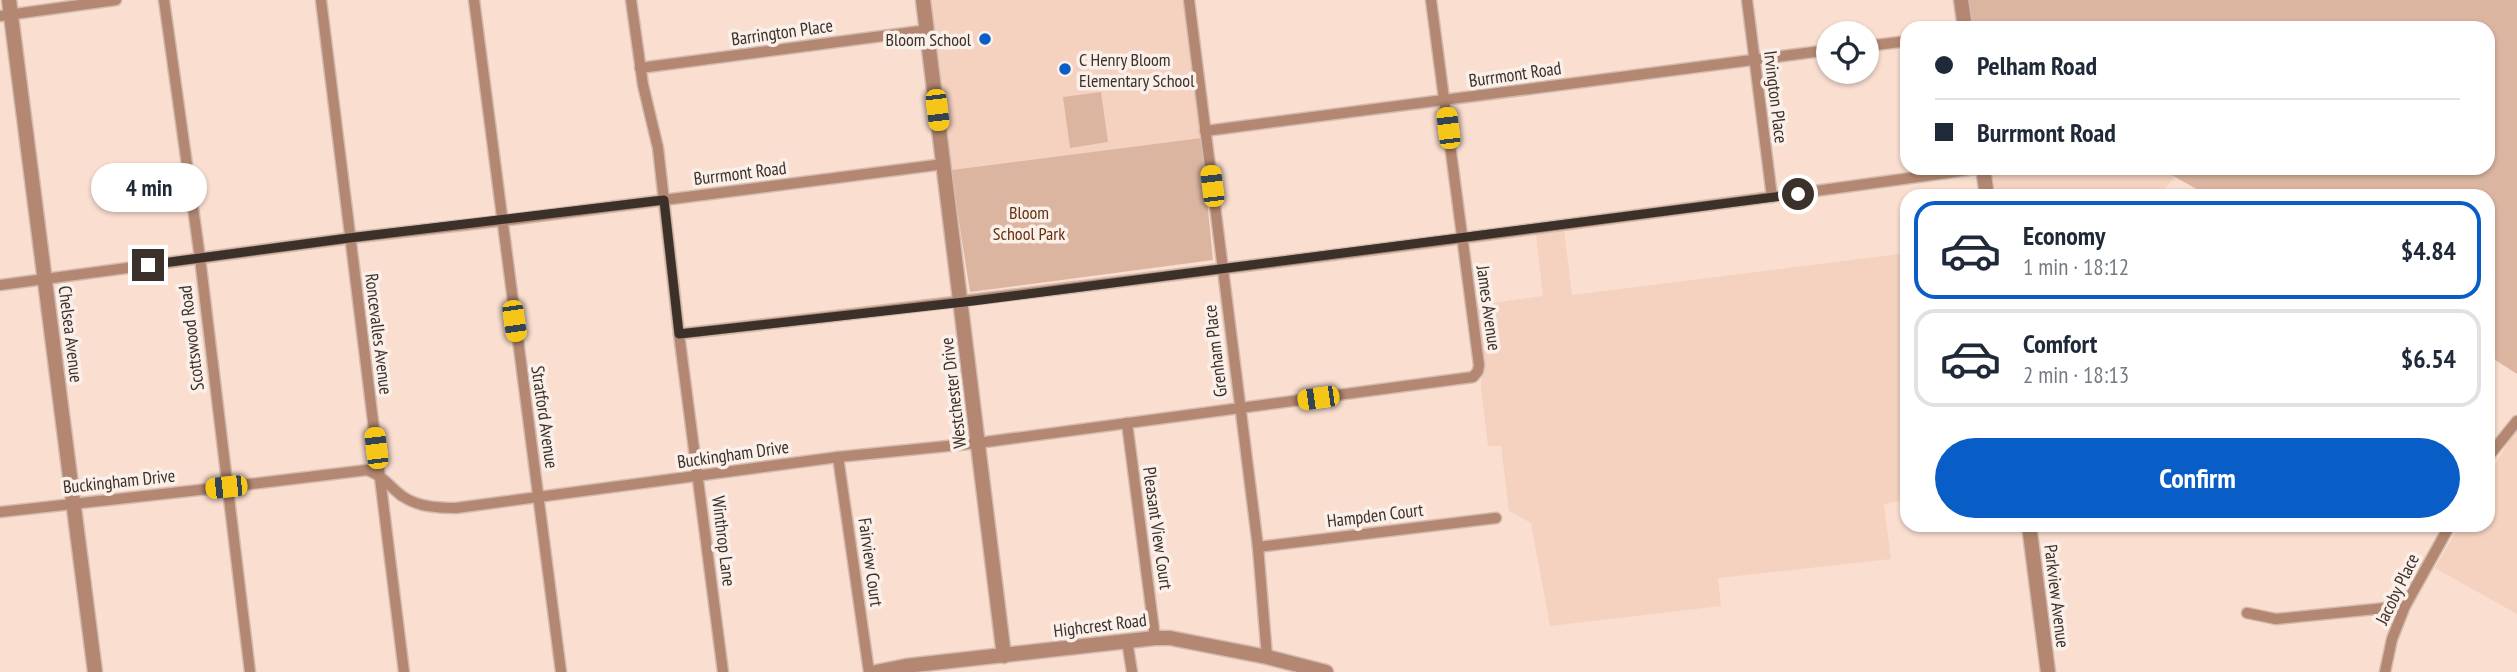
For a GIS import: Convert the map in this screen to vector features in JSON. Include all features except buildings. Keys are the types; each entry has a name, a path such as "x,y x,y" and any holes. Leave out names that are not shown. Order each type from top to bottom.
{"street":[{"path":"6,10 116,0"},
{"name":"Scottswood Road","path":"164,0 200,258 250,672"},
{"name":"Roncevalles Avenue","path":"321,0 404,672"},
{"name":"Stratford Avenue","path":"474,0 561,672"},
{"name":"Winthrop Lane","path":"631,0 640,68 656,135 723,672"},
{"name":"Westchester Drive","path":"923,0 962,302 1003,656"},
{"name":"Grenham Place","path":"1189,0 1258,547 1267,657"},
{"name":"James Avenue","path":"1431,0 1478,371"},
{"name":"Irvington Place","path":"1747,0 1772,197"},
{"path":"1961,0 1964,21"},
{"name":"Chelsea Avenue","path":"6,10 45,279 95,672"},
{"name":"Barrington Place","path":"640,68 928,30"},
{"path":"1879,45 1900,42"},
{"name":"Burrmont Road","path":"1205,131 1816,52"},
{"name":"Burrmont Road","path":"0,285 349,238 944,164"},
{"path":"679,334 962,302 1461,239 1932,175"},
{"name":"Buckingham Drive","path":"0,512 367,470 379,474 404,497 423,505 456,508 838,457 978,443 1240,409 1473,377 1478,371"},
{"path":"2495,448 2517,421"},
{"name":"Pleasant View Court","path":"1127,423 1155,638"},
{"name":"Fairview Court","path":"838,457 869,672"},
{"name":"Hampden Court","path":"1258,547 1496,518"},
{"name":"Parkview Avenue","path":"2030,532 2048,672"},
{"name":"Jacoby Place","path":"2385,672 2392,639 2406,606 2446,532"},
{"path":"2247,613 2276,619 2406,606"},
{"name":"Highcrest Road","path":"876,672 1170,638 1326,672"},
{"path":"1127,641 1132,672"}],"shaded area":[{"name":"C Henry Bloom Elementary School","path":"930,0 1183,0 1201,138 951,170"},
{"path":"1993,175 2175,177 2164,189 1995,189"},
{"path":"1564,230 1572,295 1900,254 1900,501 1884,504 1891,559 1718,578 1721,606 1550,626 1531,523 1509,511 1501,446 1488,446 1481,387 1482,348 1477,305 1543,296 1536,234"},
{"path":"2517,427 2517,614 2435,568 2456,532 2495,532 2495,465"}],"green space":[{"path":"1965,0 2517,0 2517,374 2495,360 2495,189 2196,189 2172,175 2495,175 2495,21 1967,21"},
{"path":"1101,92 1108,142 1070,148 1063,97"},
{"name":"Bloom School Park","path":"1201,138 1213,260 970,292 951,170"}],"place":[{"name":"Bloom School","path":"985,39"},
{"name":"C Henry Bloom Elementary School","path":"1065,69"}],"route":[{"path":"148,265 664,200 679,334 973,301 1798,194"}]}
